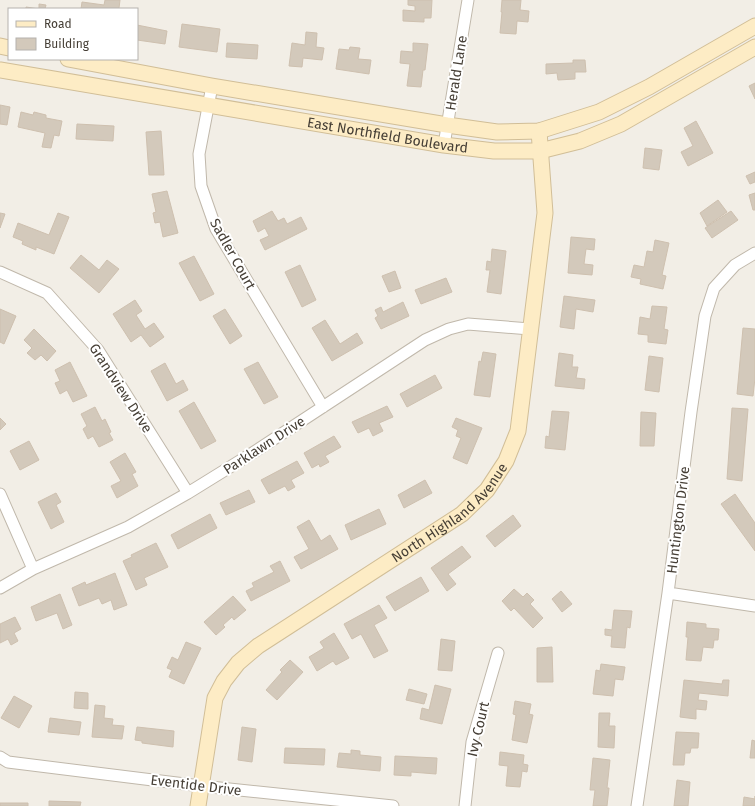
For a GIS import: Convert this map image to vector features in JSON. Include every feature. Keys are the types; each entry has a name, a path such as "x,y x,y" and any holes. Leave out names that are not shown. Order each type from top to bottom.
{"main road":[{"name":"East Northfield Boulevard","path":"73,60 212,86 447,125 497,132 539,131 599,112 649,87 755,26"},
{"name":"East Northfield Boulevard","path":"0,70 444,145 494,151 540,151 580,141 621,124 755,47"},
{"name":"North Highland Avenue","path":"198,806 216,698 224,681 238,663 258,646 462,514 487,490 506,460 518,431 545,213 539,131"}],"street":[{"name":"Herald Lane","path":"444,145 468,0"},
{"name":"Sadler Court","path":"212,86 199,154 201,186 216,229 323,407"},
{"name":"Huntington Drive","path":"637,806 668,593 691,412 706,316 714,288 735,265 755,253"},
{"name":"Grandview Drive","path":"0,272 47,293 98,350 188,493"},
{"name":"Parklawn Drive","path":"0,588 33,569 128,527 188,493 425,340 449,329 468,324 530,329"},
{"path":"0,494 33,569"},
{"path":"668,593 755,606"},
{"name":"Ivy Court","path":"465,806 472,742 498,653"},
{"name":"Eventide Drive","path":"0,757 8,762 201,786 393,806"}],"building":[{"path":"105,0 120,0 119,8 81,8 82,2 104,5"},
{"path":"408,0 432,0 431,18 424,18 424,22 403,21 403,10 415,11 415,6 408,5"},
{"path":"502,0 521,0 520,10 529,11 528,22 517,21 516,34 500,33"},
{"path":"39,4 46,5 45,8 39,8"},
{"path":"182,24 220,29 217,52 179,47"},
{"path":"138,25 167,31 165,44 138,40"},
{"path":"306,32 317,33 316,47 324,48 322,60 303,58 302,67 289,66 292,43 305,45"},
{"path":"227,43 258,45 257,59 226,57"},
{"path":"413,43 428,44 425,70 423,70 421,87 407,86 410,64 400,63 401,51 413,52"},
{"path":"350,47 360,48 358,59 371,60 369,74 336,69 339,49 349,50"},
{"path":"573,60 585,60 586,72 575,72 575,79 558,80 557,73 546,74 546,64 573,63"},
{"path":"755,83 755,99 749,86"},
{"path":"0,105 10,107 7,125 0,124"},
{"path":"21,112 33,115 34,112 46,115 46,118 62,121 59,136 54,135 51,148 42,147 45,133 18,127"},
{"path":"696,121 713,153 688,166 681,152 693,146 684,128"},
{"path":"77,124 114,126 113,141 76,139"},
{"path":"161,131 164,175 149,175 146,132"},
{"path":"645,148 662,150 659,170 643,168"},
{"path":"755,172 755,182 750,184 746,176"},
{"path":"167,191 178,233 163,237 160,222 155,223 153,213 156,212 152,194"},
{"path":"755,193 755,210 753,210 749,195"},
{"path":"718,200 727,212 707,226 700,213"},
{"path":"272,211 278,221 284,218 287,224 301,217 307,229 265,250 260,240 269,236 265,228 258,232 253,221"},
{"path":"731,211 738,220 712,238 705,228"},
{"path":"0,213 5,214 0,228"},
{"path":"58,213 69,217 54,254 36,247 36,250 22,244 23,241 13,237 18,223 49,235"},
{"path":"571,237 595,239 594,250 586,249 584,264 593,265 592,275 568,273"},
{"path":"655,240 669,243 662,275 666,276 663,289 640,284 641,279 631,277 634,265 644,267 647,251 653,252"},
{"path":"492,249 506,251 501,294 487,292 490,270 486,270 487,261 491,262"},
{"path":"81,255 99,270 107,260 119,269 99,293 70,268"},
{"path":"194,256 214,294 200,301 179,263"},
{"path":"300,265 316,300 302,307 285,272"},
{"path":"395,271 401,288 389,292 382,276"},
{"path":"446,278 452,292 421,304 415,290"},
{"path":"564,296 595,300 593,312 576,309 574,329 560,327"},
{"path":"135,300 142,311 136,315 145,329 154,323 164,337 150,347 141,335 131,342 113,314"},
{"path":"403,302 409,316 381,329 375,318 378,316 375,310 381,307 383,312"},
{"path":"652,306 667,307 664,329 668,330 666,344 648,342 648,335 638,334 640,317 650,319"},
{"path":"0,309 16,316 4,344 0,342"},
{"path":"225,309 242,336 230,344 213,316"},
{"path":"325,320 340,344 357,333 363,343 332,361 312,328"},
{"path":"743,328 755,329 755,378 753,396 737,394"},
{"path":"34,329 56,351 47,361 41,355 35,360 27,353 32,348 24,340"},
{"path":"483,352 496,354 490,397 474,395 479,361 481,362"},
{"path":"559,353 573,355 572,367 578,367 576,378 585,379 584,389 555,386"},
{"path":"649,356 663,358 659,392 645,390"},
{"path":"70,362 87,396 73,402 67,390 60,394 55,383 60,381 55,370"},
{"path":"258,362 278,397 264,404 244,369"},
{"path":"165,363 176,384 183,380 188,390 167,401 151,371"},
{"path":"435,375 442,388 407,407 400,394"},
{"path":"194,402 216,441 201,449 179,411"},
{"path":"387,406 393,417 379,423 383,431 373,436 369,428 358,433 352,422"},
{"path":"95,407 102,421 105,419 111,432 109,433 113,440 99,447 93,436 88,439 83,429 87,426 81,414"},
{"path":"732,408 748,409 742,481 727,479"},
{"path":"552,411 569,412 565,450 545,448 546,436 549,437"},
{"path":"641,412 656,413 654,446 640,446"},
{"path":"0,418 6,424 0,430"},
{"path":"456,418 482,428 467,464 453,458 461,438 456,436 458,430 452,427"},
{"path":"334,436 341,447 325,456 329,462 320,467 319,464 312,468 304,453"},
{"path":"29,441 39,460 20,470 10,451"},
{"path":"125,453 136,472 132,474 138,486 117,498 111,486 121,481 110,462"},
{"path":"297,461 304,473 291,480 295,487 288,491 285,486 269,494 261,480"},
{"path":"425,480 432,493 404,508 398,495"},
{"path":"249,490 255,502 226,515 220,503"},
{"path":"56,493 61,502 56,505 64,522 51,529 38,502"},
{"path":"735,494 755,523 755,551 721,504"},
{"path":"379,509 386,524 351,540 345,525"},
{"path":"210,514 217,528 178,549 171,535"},
{"path":"513,515 521,526 495,547 486,536"},
{"path":"309,520 321,541 330,535 338,549 301,569 294,557 309,549 297,527"},
{"path":"156,543 168,567 144,578 147,585 136,590 123,561 132,557 131,555"},
{"path":"462,546 471,557 448,574 456,584 447,591 431,568"},
{"path":"280,561 290,581 251,601 246,591 254,587 252,583 274,572 270,566"},
{"path":"115,573 127,605 114,610 111,600 102,604 99,598 79,606 72,588 85,582 86,585"},
{"path":"421,577 429,591 395,611 386,597"},
{"path":"514,589 523,597 527,593 534,600 530,604 543,618 533,628 514,608 511,611 502,601"},
{"path":"561,591 572,604 562,612 552,599"},
{"path":"60,594 72,625 63,629 57,613 36,621 31,607"},
{"path":"233,596 246,610 234,620 232,617 223,625 225,627 216,635 204,622"},
{"path":"379,605 387,618 374,625 388,651 374,658 361,634 352,639 344,624"},
{"path":"614,610 632,611 630,628 627,627 625,648 611,647 612,636 605,635 605,629 612,630"},
{"path":"15,617 21,629 14,633 18,641 11,645 8,639 0,643 0,624"},
{"path":"687,622 706,624 706,628 719,629 718,640 714,640 713,648 703,647 701,661 686,660 688,637 686,637"},
{"path":"334,633 349,658 336,665 333,661 317,671 309,657 324,648 320,642"},
{"path":"441,639 455,641 452,671 438,670"},
{"path":"186,642 201,648 184,684 169,677 172,670 167,668 172,657 178,660"},
{"path":"552,647 553,682 537,682 537,648"},
{"path":"290,660 303,672 277,700 266,690 282,672 280,670"},
{"path":"601,664 625,667 623,680 615,679 613,696 593,694 596,670 600,671"},
{"path":"684,680 722,684 723,680 729,680 728,696 699,693 698,700 707,701 706,710 696,709 696,719 680,717"},
{"path":"435,685 451,689 442,724 420,719 422,708 429,710"},
{"path":"409,689 427,694 424,704 406,700"},
{"path":"75,692 88,693 88,709 74,708"},
{"path":"14,696 32,706 19,728 1,718"},
{"path":"515,701 531,704 529,714 533,715 527,743 512,740 516,715 513,714"},
{"path":"95,705 105,706 104,718 113,719 112,725 124,726 122,739 92,737"},
{"path":"599,713 610,713 609,726 615,726 614,748 598,747"},
{"path":"50,718 81,722 79,735 48,732"},
{"path":"137,727 174,731 173,747 142,743 142,741 135,740"},
{"path":"242,727 256,729 252,762 238,760"},
{"path":"676,732 699,733 698,748 691,748 690,753 685,753 684,765 673,765"},
{"path":"752,740 755,741 755,758 750,758"},
{"path":"285,748 325,749 324,765 284,763"},
{"path":"351,750 360,751 360,755 381,757 380,771 337,767 339,753 351,754"},
{"path":"500,752 524,755 523,764 528,765 527,772 522,771 520,787 506,786 508,766 499,765"},
{"path":"395,756 437,758 436,774 411,772 411,776 394,775"},
{"path":"593,758 610,760 607,806 593,806 595,790 590,790"},
{"path":"677,780 690,782 688,806 674,806"},
{"path":"744,797 755,799 755,806 743,806"},
{"path":"49,801 81,802 80,806 49,806"},
{"path":"0,803 28,803 28,806 0,806"}]}
